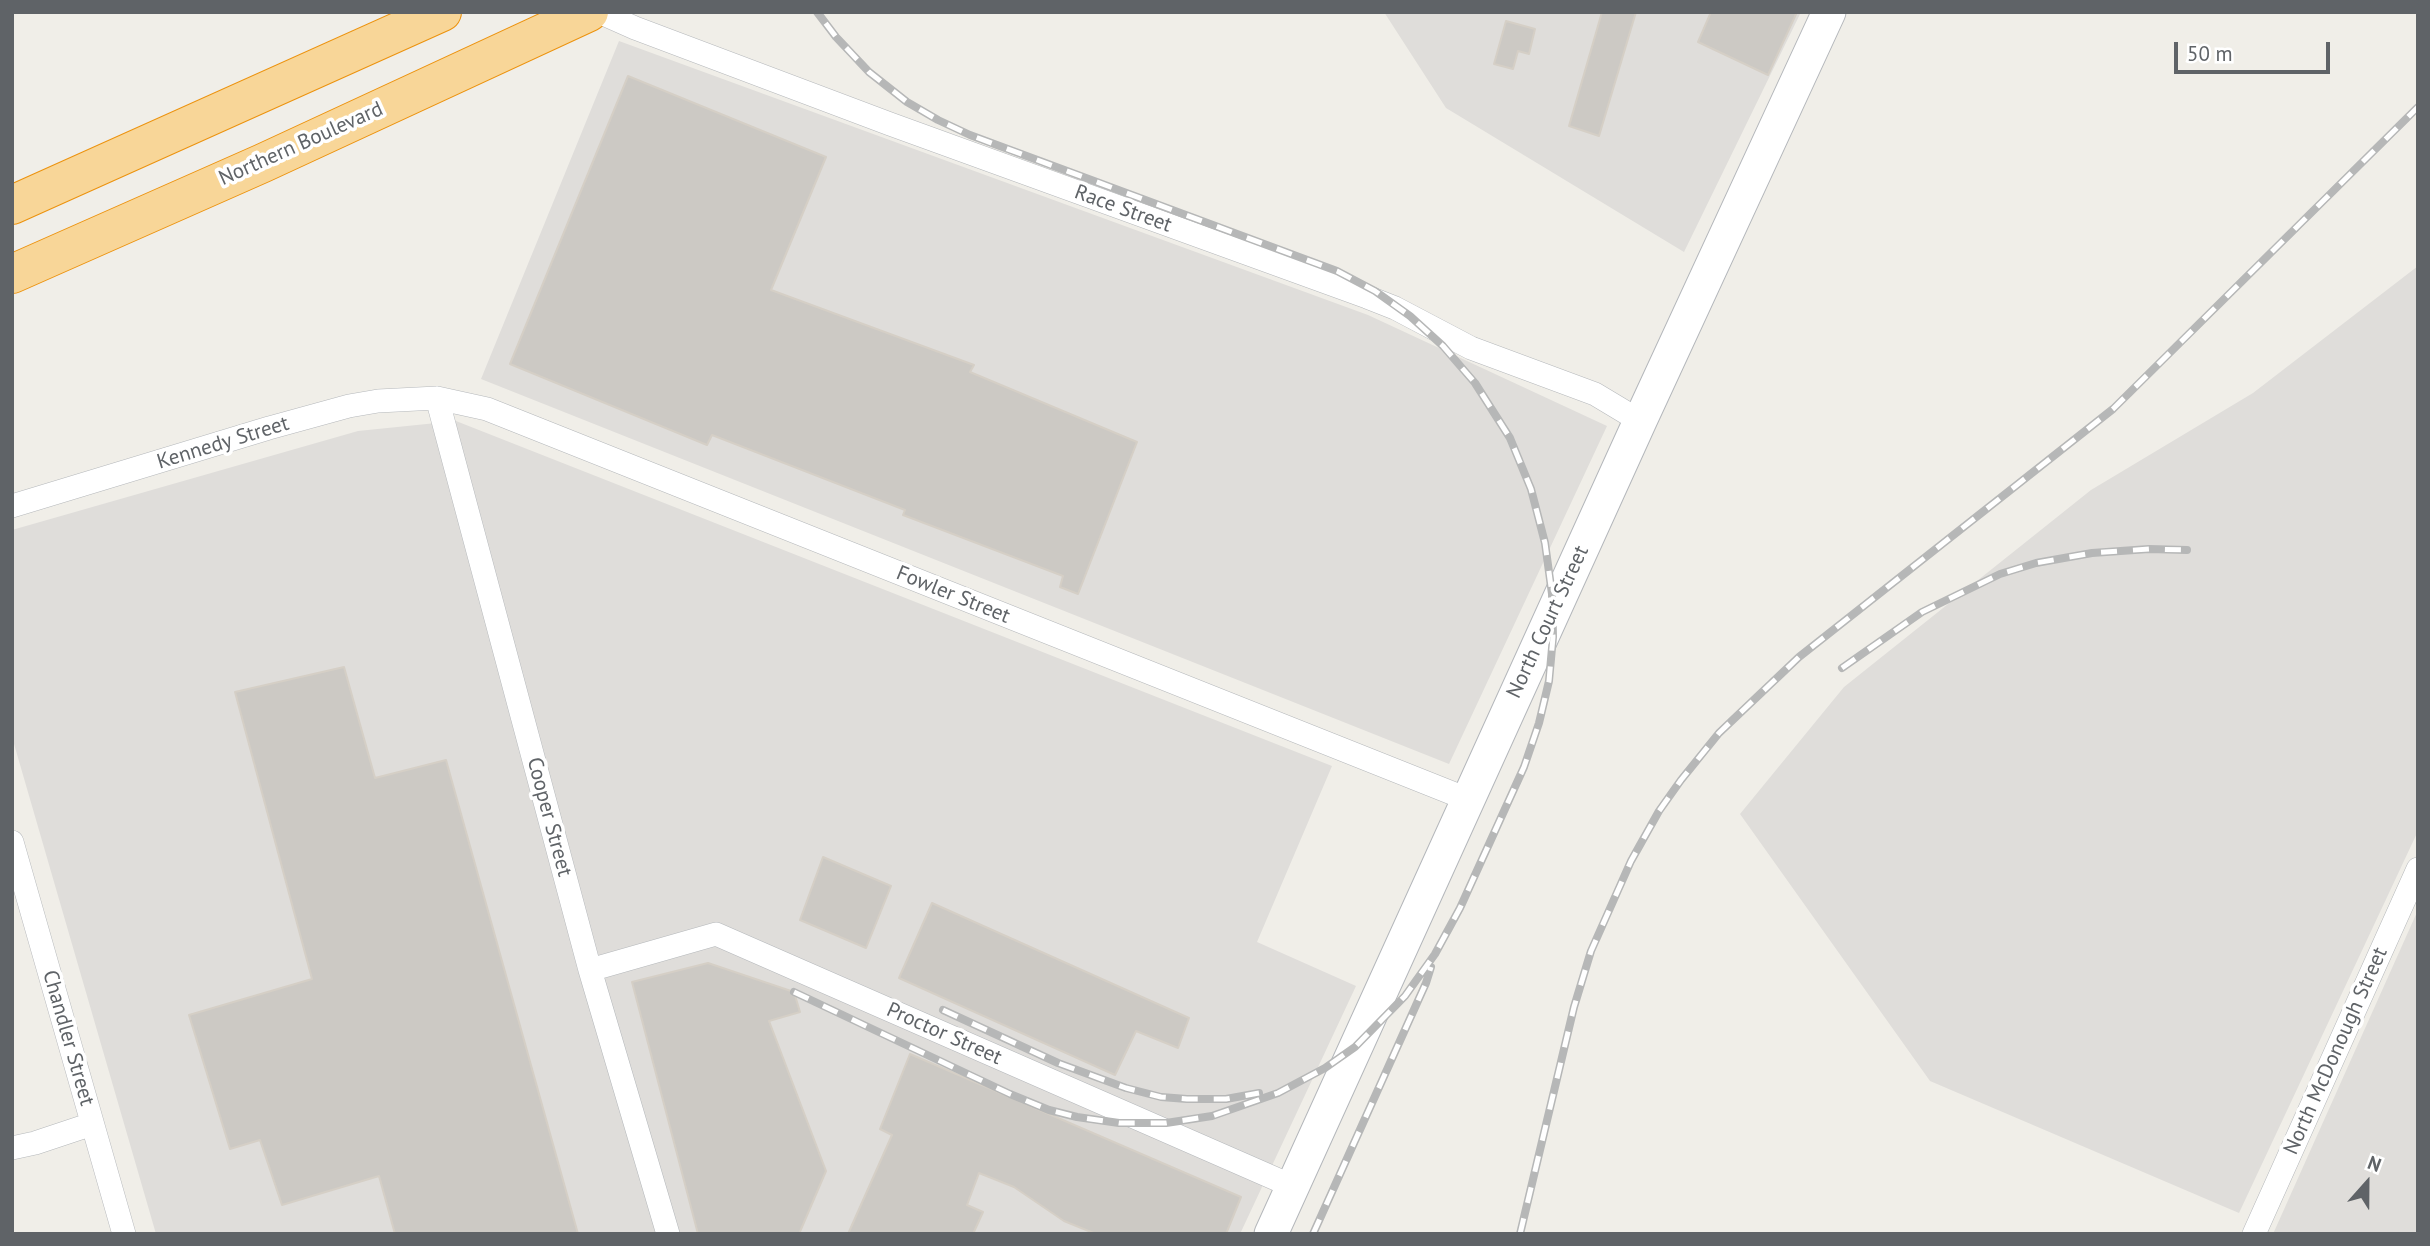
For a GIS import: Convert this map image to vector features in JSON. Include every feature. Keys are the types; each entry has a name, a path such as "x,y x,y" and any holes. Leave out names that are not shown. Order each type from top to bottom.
{"highway":[{"path":"12,205 442,12"},
{"name":"Northern Boulevard","path":"12,274 262,163 589,12"}],"main road":[{"name":"North Court Street","path":"1271,1234 1467,799 1829,12"}],"street":[{"name":"Race Street","path":"599,12 878,120 1395,308 1471,348 1595,394 1640,421"},
{"name":"Kennedy Street","path":"12,506 349,406 377,401 437,398"},
{"name":"Fowler Street","path":"437,398 488,409 1467,799"},
{"name":"Cooper Street","path":"437,398 590,970 668,1234"},
{"name":"Chandler Street","path":"12,842 124,1234"},
{"name":"North McDonough Street","path":"2254,1234 2418,869"},
{"name":"Proctor Street","path":"590,970 716,934 1293,1186"},
{"path":"12,1148 92,1124"}],"shaded area":[{"path":"1384,12 1801,12 1684,252 1446,108"},
{"path":"619,41 1368,315 1607,426 1449,764 481,379"},
{"path":"2418,266 2418,831 2239,1213 1930,1081 1740,814 1844,687 2091,490 2253,393"},
{"path":"456,421 1332,766 1257,942 1356,986 1240,1234 156,1234 12,737 12,530 358,431"},
{"path":"2418,910 2418,1234 2273,1234"}],"building":[{"path":"1602,12 1636,12 1599,136 1569,126"},
{"path":"1711,12 1797,12 1768,75 1698,42"},
{"path":"1506,21 1535,29 1529,54 1518,51 1513,69 1494,64"},
{"path":"628,76 826,157 771,290 974,365 970,372 1137,442 1078,594 1060,587 1063,576 903,515 905,510 712,435 707,445 510,364"},
{"path":"344,667 375,778 446,760 578,1234 395,1234 379,1176 282,1205 260,1140 230,1149 189,1015 312,979 235,692"},
{"path":"823,857 891,886 866,948 800,920"},
{"path":"932,903 1189,1018 1178,1048 1136,1031 1115,1075 899,978"},
{"path":"708,963 794,992 800,1012 769,1021 826,1171 799,1234 698,1234 632,982"},
{"path":"910,1054 1241,1197 1226,1234 1096,1234 1064,1221 1014,1187 979,1173 967,1205 983,1212 973,1234 848,1234 892,1135 880,1129"}],"railway":[{"path":"794,992 1010,1094 1049,1110 1077,1117 1119,1123 1166,1123 1212,1116 1278,1093 1325,1068 1355,1047 1405,996 1435,954 1460,908 1524,767 1539,723 1549,681 1553,637 1552,594 1545,543 1531,489 1510,438 1475,383 1443,346 1410,316 1375,291 1337,271 970,135 938,120 907,102 869,72 817,12"},
{"path":"1520,1234 1574,1007 1591,951 1631,861 1659,811 1681,780 1719,733 1799,657 2113,409 2418,107"},
{"path":"1842,668 1922,612 2000,574 2036,563 2092,553 2149,549 2187,550"},
{"path":"1313,1234 1431,967"},
{"path":"943,1010 1058,1063 1126,1088 1161,1097 1187,1099 1226,1099 1259,1093"}]}
